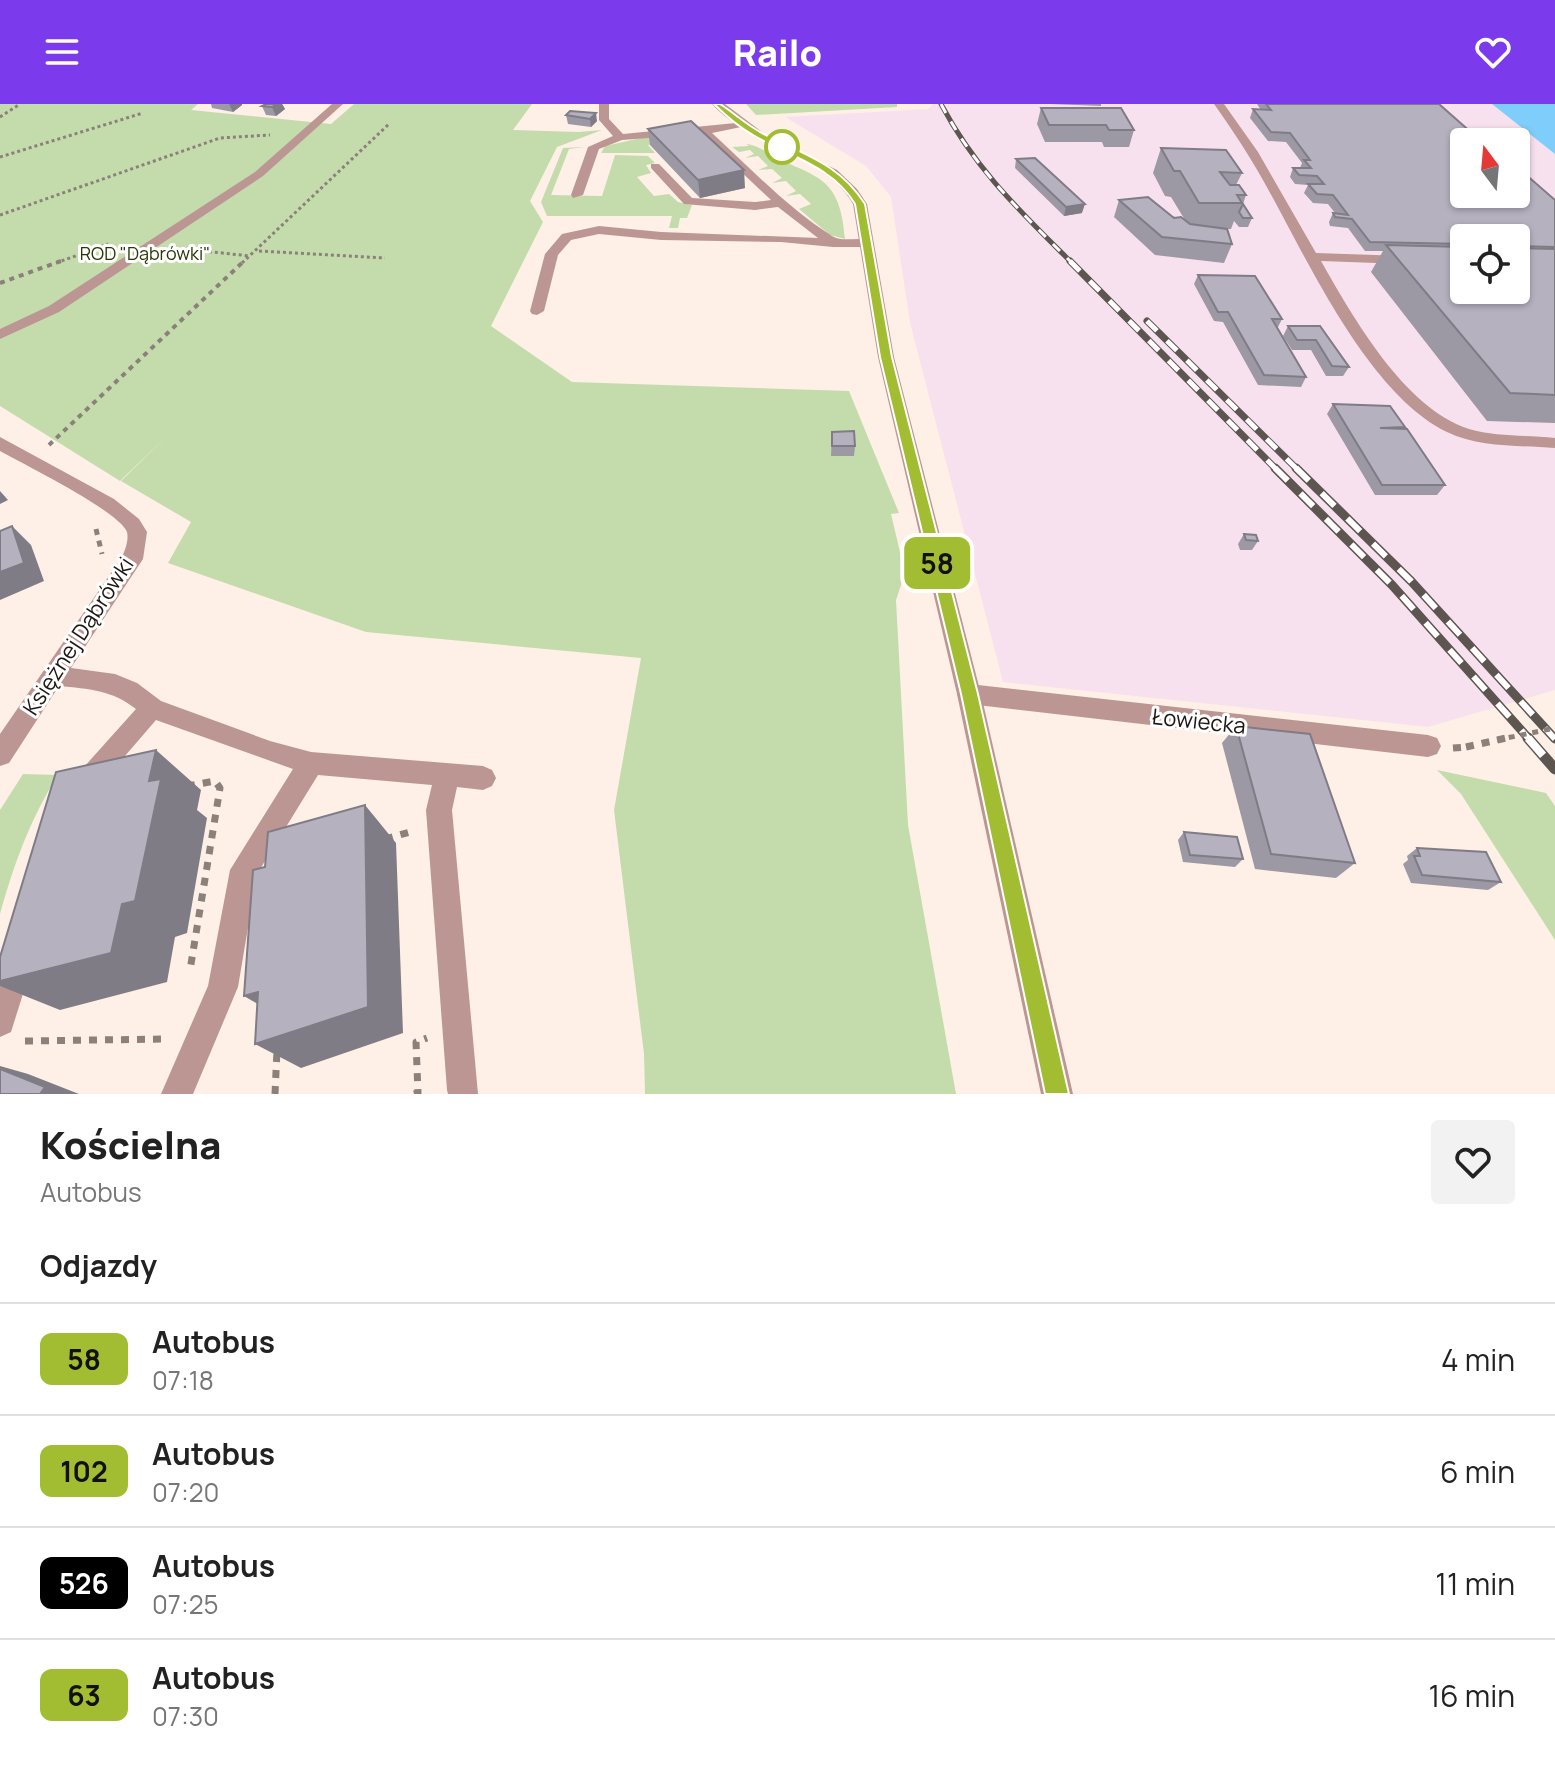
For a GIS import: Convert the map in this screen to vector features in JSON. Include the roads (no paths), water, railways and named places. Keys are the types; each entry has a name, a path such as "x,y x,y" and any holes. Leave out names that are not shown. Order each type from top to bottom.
{"street":[{"path":"718,104 742,124 831,171 845,181 860,204 886,357 969,694 1057,1094"},
{"name":"Księżnej Dąbrówki","path":"0,443 100,501 133,525 138,539 132,559 0,755"},
{"path":"53,676 107,681 129,690 152,708 270,752 311,763 483,778"},
{"name":"Łowiecka","path":"969,694 1428,746"},
{"path":"71,803 117,743 152,708"},
{"path":"177,1094 223,987 244,870 311,763"},
{"path":"447,775 439,810 463,1090"},
{"path":"8,1031 24,938"}],"lane":[{"path":"0,335 54,309 259,174 338,104"},
{"path":"604,104 604,120 620,137"},
{"path":"1219,104 1257,158 1376,361 1419,409 1452,428 1470,434 1555,443"},
{"path":"577,195 594,147 620,137 704,131 742,124"},
{"path":"704,131 781,203 833,243"},
{"path":"655,166 688,201 755,206 781,203"},
{"path":"537,311 552,254 567,237 599,230 868,243"},
{"path":"1314,257 1419,260"}],"water":[{"path":"1492,104 1555,104 1555,154 1530,134 1530,128 1522,128"}],"railway":[{"path":"941,104 984,170 1072,263"},
{"path":"1070,261 1277,470"},
{"path":"1147,321 1298,470"},
{"path":"1296,468 1411,581 1555,739"},
{"path":"1277,470 1392,585 1530,740"},
{"path":"1528,738 1555,769"}],"park label":[{"name":"ROD \"Dąbrówki\"","path":"145,254"}]}
